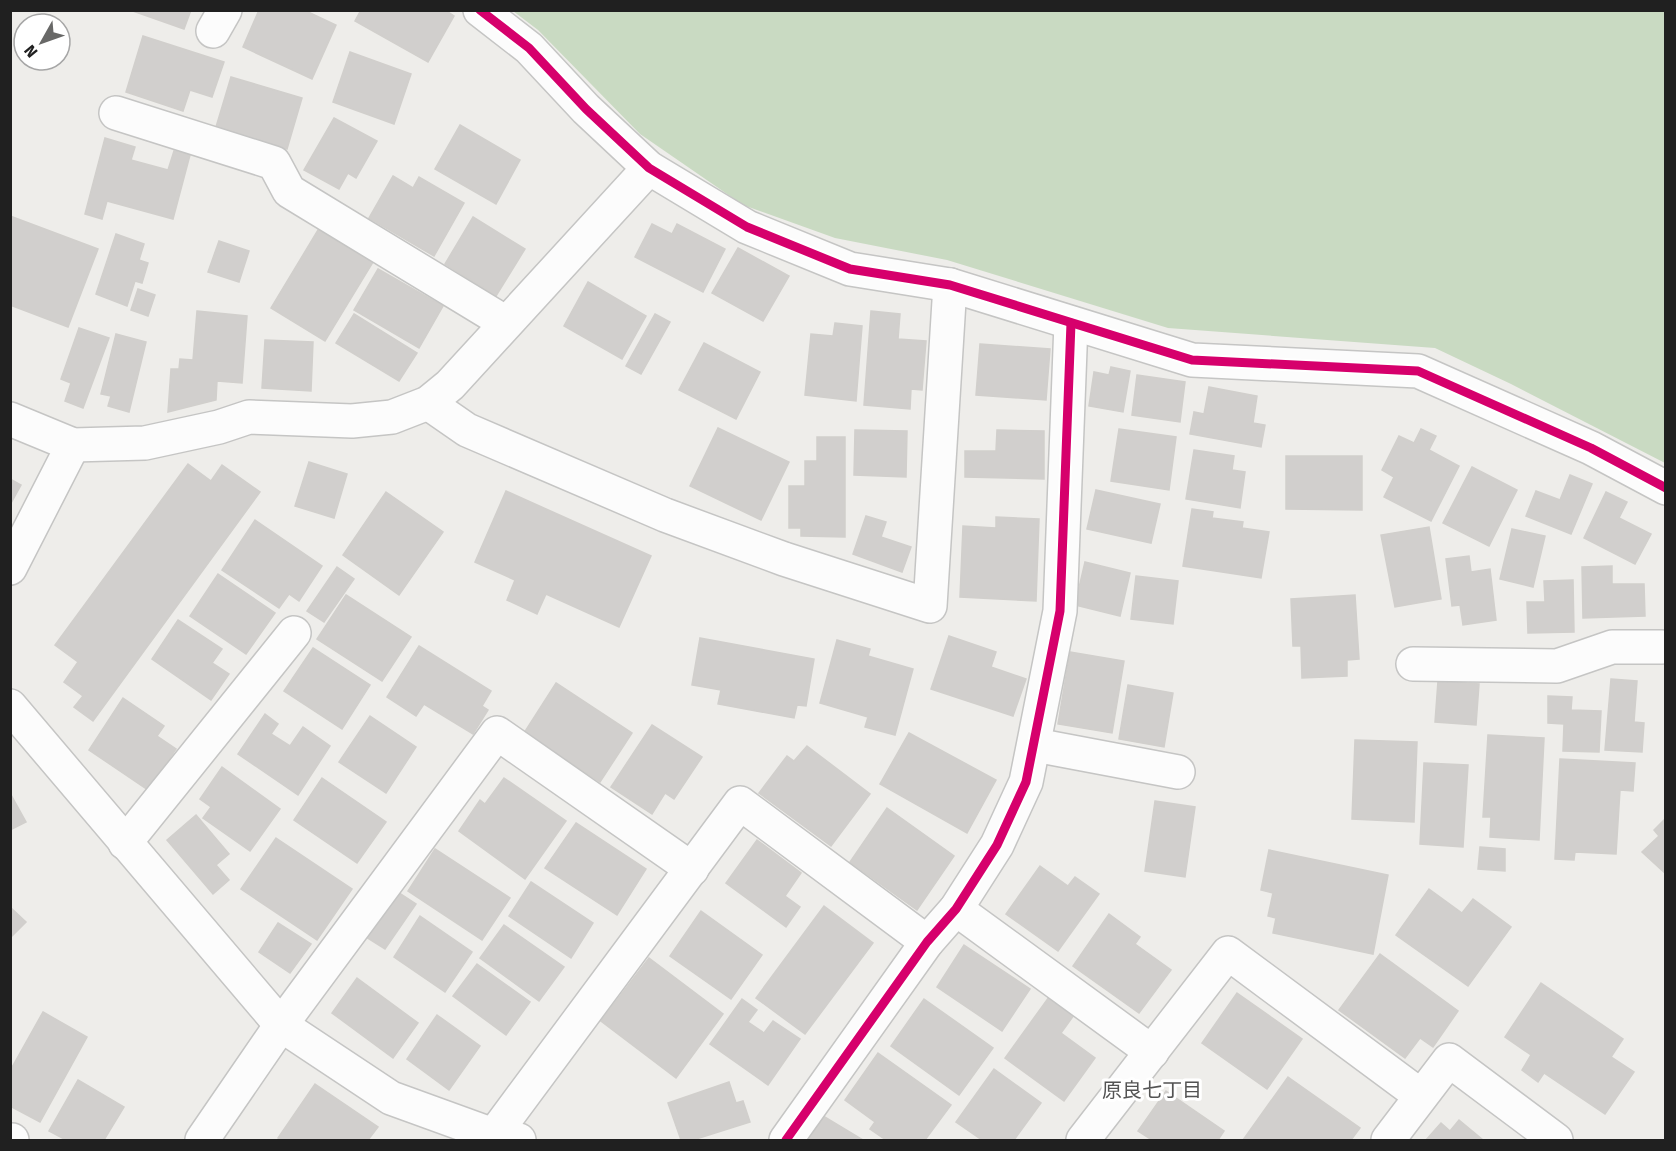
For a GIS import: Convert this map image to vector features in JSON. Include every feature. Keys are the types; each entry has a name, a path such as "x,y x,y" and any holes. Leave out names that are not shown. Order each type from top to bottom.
{"street":[{"path":"480,10 530,48 586,109 649,168 747,227 850,269 950,285 1192,360 1418,371 1591,448 1665,488"},
{"path":"116,113 274,163 289,191 506,323"},
{"path":"10,419 73,445 145,443 219,428 249,417 352,421 392,417 428,403 450,384 649,168"},
{"path":"428,403 467,430 665,515 784,559 930,606 950,285"},
{"path":"786,1140 927,942 956,909 997,845 1026,782 1060,611 1071,323"},
{"path":"10,568 73,445"},
{"path":"125,843 294,633"},
{"path":"1413,664 1557,666 1612,647 1664,644"},
{"path":"10,706 281,1025 391,1098 501,1139 740,803 927,942"},
{"path":"202,1140 281,1025 497,733 692,869"},
{"path":"1035,745 1178,772"},
{"path":"956,909 1152,1052"},
{"path":"1083,1140 1228,953 1421,1096"},
{"path":"1388,1140 1449,1060 1556,1140"}],"green space":[{"path":"513,11 1665,11 1665,463 1435,348 1168,328 947,260 835,238 743,205 640,134 538,30"}],"building":[{"path":"130,10 191,10 184,29"},
{"path":"259,10 304,10 336,25 312,79 243,47"},
{"path":"361,10 445,10 454,16 428,62 355,21"},
{"path":"143,36 224,62 212,97 190,90 183,111 126,92"},
{"path":"350,52 411,74 394,124 333,102"},
{"path":"231,77 302,98 287,149 216,127"},
{"path":"334,118 377,141 356,178 348,173 339,189 304,170"},
{"path":"460,125 520,160 496,204 435,169"},
{"path":"105,138 135,147 131,160 168,170 174,151 190,155 173,219 107,201 102,219 85,214"},
{"path":"393,176 413,188 419,177 464,203 434,256 369,218"},
{"path":"10,216 98,249 68,327 10,305"},
{"path":"473,217 525,249 496,296 445,264"},
{"path":"652,224 672,234 677,224 725,249 703,292 635,257"},
{"path":"318,230 373,262 325,341 271,308"},
{"path":"116,234 144,244 139,260 148,263 142,283 135,281 127,306 96,294"},
{"path":"219,241 249,251 239,282 208,272"},
{"path":"738,248 789,276 763,321 712,293"},
{"path":"378,269 443,306 419,348 354,310"},
{"path":"588,282 646,316 622,359 564,326"},
{"path":"138,289 155,295 148,316 131,310"},
{"path":"197,311 247,316 242,383 217,381 216,400 168,412 171,369 179,369 180,359 193,360"},
{"path":"871,311 900,314 898,339 926,341 922,390 911,389 910,409 864,405"},
{"path":"354,314 417,353 399,381 336,343"},
{"path":"655,314 670,322 641,374 626,366"},
{"path":"835,323 862,326 856,401 805,395 811,334 833,336"},
{"path":"79,328 109,338 83,408 65,401 71,383 61,379"},
{"path":"116,334 146,342 129,412 108,406 111,396 101,394"},
{"path":"265,340 313,342 311,391 262,388"},
{"path":"704,343 760,372 736,419 679,390"},
{"path":"980,344 1050,349 1046,400 976,395"},
{"path":"1111,367 1130,371 1123,412 1089,406 1094,372 1109,375"},
{"path":"1137,375 1185,382 1180,422 1132,415"},
{"path":"1209,387 1257,396 1253,423 1265,425 1261,447 1190,434 1194,412 1204,414"},
{"path":"718,428 789,462 761,520 690,486"},
{"path":"1119,429 1176,437 1169,490 1111,481"},
{"path":"1421,429 1436,436 1429,450 1459,466 1431,521 1384,497 1394,477 1382,470 1399,436 1414,443"},
{"path":"855,430 907,431 906,477 854,475"},
{"path":"997,430 1044,431 1044,479 965,477 965,451 996,451"},
{"path":"817,437 845,437 845,537 801,536 801,528 789,528 789,486 805,486 805,461 817,461"},
{"path":"1194,450 1234,456 1232,470 1245,472 1240,508 1186,499"},
{"path":"1286,456 1362,456 1362,510 1286,509"},
{"path":"309,462 347,474 334,518 295,506"},
{"path":"188,464 211,481 222,465 260,492 93,721 74,707 83,696 64,682 78,662 55,645"},
{"path":"1472,467 1517,490 1489,546 1443,523"},
{"path":"1570,475 1592,484 1571,534 1526,516 1536,491 1560,500"},
{"path":"10,479 21,485 10,505"},
{"path":"1096,490 1160,504 1151,543 1087,529"},
{"path":"506,491 651,556 619,627 546,594 537,614 507,600 515,580 475,562"},
{"path":"386,492 443,532 399,595 343,555"},
{"path":"1606,492 1627,502 1619,518 1651,534 1635,564 1584,538"},
{"path":"1192,509 1213,512 1212,518 1243,522 1242,528 1269,532 1261,578 1183,566"},
{"path":"866,516 886,522 881,537 911,547 902,572 853,554"},
{"path":"996,517 1039,519 1036,601 960,597 963,526 996,528"},
{"path":"255,520 322,566 299,601 289,594 279,608 222,570"},
{"path":"1429,527 1441,599 1395,607 1381,535"},
{"path":"1512,529 1545,536 1533,587 1500,579"},
{"path":"1469,556 1471,572 1490,569 1496,620 1463,625 1460,605 1452,606 1446,559"},
{"path":"1085,562 1130,573 1120,616 1075,605"},
{"path":"1612,566 1612,584 1644,584 1645,616 1583,618 1582,567"},
{"path":"337,567 354,579 324,622 307,611"},
{"path":"218,574 275,613 246,654 190,616"},
{"path":"1136,576 1178,581 1173,624 1131,619"},
{"path":"1573,580 1574,632 1528,633 1527,602 1545,602 1544,581"},
{"path":"346,595 411,637 382,681 317,639"},
{"path":"1355,595 1359,659 1347,660 1347,676 1302,678 1301,646 1293,646 1291,599"},
{"path":"178,620 222,649 212,663 229,674 211,700 152,659"},
{"path":"949,636 996,652 991,667 1026,679 1013,716 931,689"},
{"path":"700,638 814,659 806,706 797,705 794,718 718,704 721,690 692,685"},
{"path":"837,640 870,649 868,656 913,669 895,735 865,727 868,717 820,703"},
{"path":"419,646 491,691 482,706 488,710 473,734 424,704 416,716 387,697"},
{"path":"313,648 370,685 342,729 284,691"},
{"path":"1070,652 1124,661 1112,733 1058,724"},
{"path":"1611,679 1637,681 1634,722 1644,723 1642,752 1605,750"},
{"path":"1438,681 1479,684 1476,725 1435,722"},
{"path":"556,683 632,733 600,782 524,733"},
{"path":"1128,685 1173,693 1164,747 1119,739"},
{"path":"1548,696 1572,697 1571,710 1601,711 1599,752 1563,751 1564,724 1548,723"},
{"path":"123,698 164,726 157,736 176,749 148,790 89,750"},
{"path":"265,714 278,724 271,734 290,746 303,727 330,746 298,795 238,754"},
{"path":"370,716 416,747 386,793 339,762"},
{"path":"652,725 702,757 674,799 665,793 652,814 611,787"},
{"path":"909,733 996,780 967,833 880,784"},
{"path":"1488,735 1544,738 1539,840 1490,837 1491,817 1483,817"},
{"path":"1355,740 1417,742 1414,822 1352,819"},
{"path":"807,746 870,794 831,846 759,793 787,756 794,761"},
{"path":"1560,759 1635,763 1633,791 1620,790 1616,854 1575,852 1574,860 1555,859"},
{"path":"1424,763 1468,765 1463,847 1420,844"},
{"path":"222,767 280,809 250,851 203,818 211,807 200,799"},
{"path":"322,778 386,822 357,863 294,820"},
{"path":"504,778 566,821 525,879 459,831 480,800 485,804"},
{"path":"10,793 26,822 10,830"},
{"path":"1155,801 1195,807 1185,877 1145,871"},
{"path":"887,808 954,856 917,910 850,862"},
{"path":"196,815 229,854 216,865 229,880 213,894 167,840"},
{"path":"1665,819 1666,874 1642,852 1659,836 1654,830"},
{"path":"576,823 646,869 617,915 545,868"},
{"path":"276,838 352,889 317,940 241,889"},
{"path":"757,840 801,873 785,896 800,907 786,927 726,883"},
{"path":"1480,847 1505,849 1505,871 1478,869"},
{"path":"435,849 510,898 482,940 408,891"},
{"path":"1269,850 1388,875 1373,954 1273,933 1276,918 1268,916 1273,893 1261,890"},
{"path":"1040,866 1068,886 1075,877 1099,894 1058,951 1006,914"},
{"path":"531,882 593,923 571,958 509,916"},
{"path":"1429,889 1462,913 1473,899 1511,927 1468,986 1396,935"},
{"path":"396,891 416,904 385,949 366,937"},
{"path":"824,906 873,943 805,1034 756,998"},
{"path":"10,907 26,922 10,938"},
{"path":"701,911 762,955 731,999 670,956"},
{"path":"1109,914 1140,937 1135,944 1171,970 1139,1013 1073,966"},
{"path":"420,916 472,952 445,992 394,957"},
{"path":"278,923 311,944 290,973 259,952"},
{"path":"504,925 564,967 539,1001 480,958"},
{"path":"964,945 1030,989 1002,1031 937,987"},
{"path":"1380,954 1458,1011 1433,1047 1420,1038 1405,1058 1339,1010"},
{"path":"649,958 723,1014 676,1078 601,1021"},
{"path":"477,964 530,1002 506,1035 453,996"},
{"path":"357,978 418,1023 393,1058 332,1013"},
{"path":"1541,983 1623,1039 1611,1057 1634,1072 1605,1114 1544,1073 1538,1082 1522,1070 1531,1055 1505,1037"},
{"path":"1237,993 1302,1039 1267,1089 1202,1043"},
{"path":"1049,997 1074,1015 1061,1033 1095,1058 1064,1101 1005,1058"},
{"path":"742,999 757,1010 748,1022 764,1033 773,1021 800,1039 768,1085 710,1044"},
{"path":"924,999 993,1048 959,1095 891,1046"},
{"path":"43,1012 87,1037 40,1122 10,1106 10,1071"},
{"path":"437,1015 480,1046 449,1090 407,1059"},
{"path":"878,1053 951,1105 925,1140 886,1140 870,1129 875,1122 845,1100"},
{"path":"994,1069 1041,1103 1014,1140 982,1140 956,1122"},
{"path":"1288,1077 1360,1128 1351,1140 1243,1140"},
{"path":"78,1080 124,1107 104,1140 66,1140 49,1131"},
{"path":"729,1082 736,1103 743,1101 750,1122 693,1140 681,1140 668,1103"},
{"path":"315,1084 378,1127 368,1140 282,1140 278,1138"},
{"path":"1166,1091 1224,1131 1218,1140 1152,1140 1138,1131"},
{"path":"823,1116 863,1140 808,1140"},
{"path":"1459,1120 1483,1140 1426,1140 1441,1123 1450,1131"}],"cycle path":[{"path":"480,10 529,48 586,109 649,168 747,227 850,269 950,285 1192,360 1418,371 1591,448 1666,488"},
{"path":"786,1140 927,942 956,909 997,845 1026,782 1060,611 1071,323"}],"district":[{"name":"原良七丁目","path":"1152,1090"}]}
